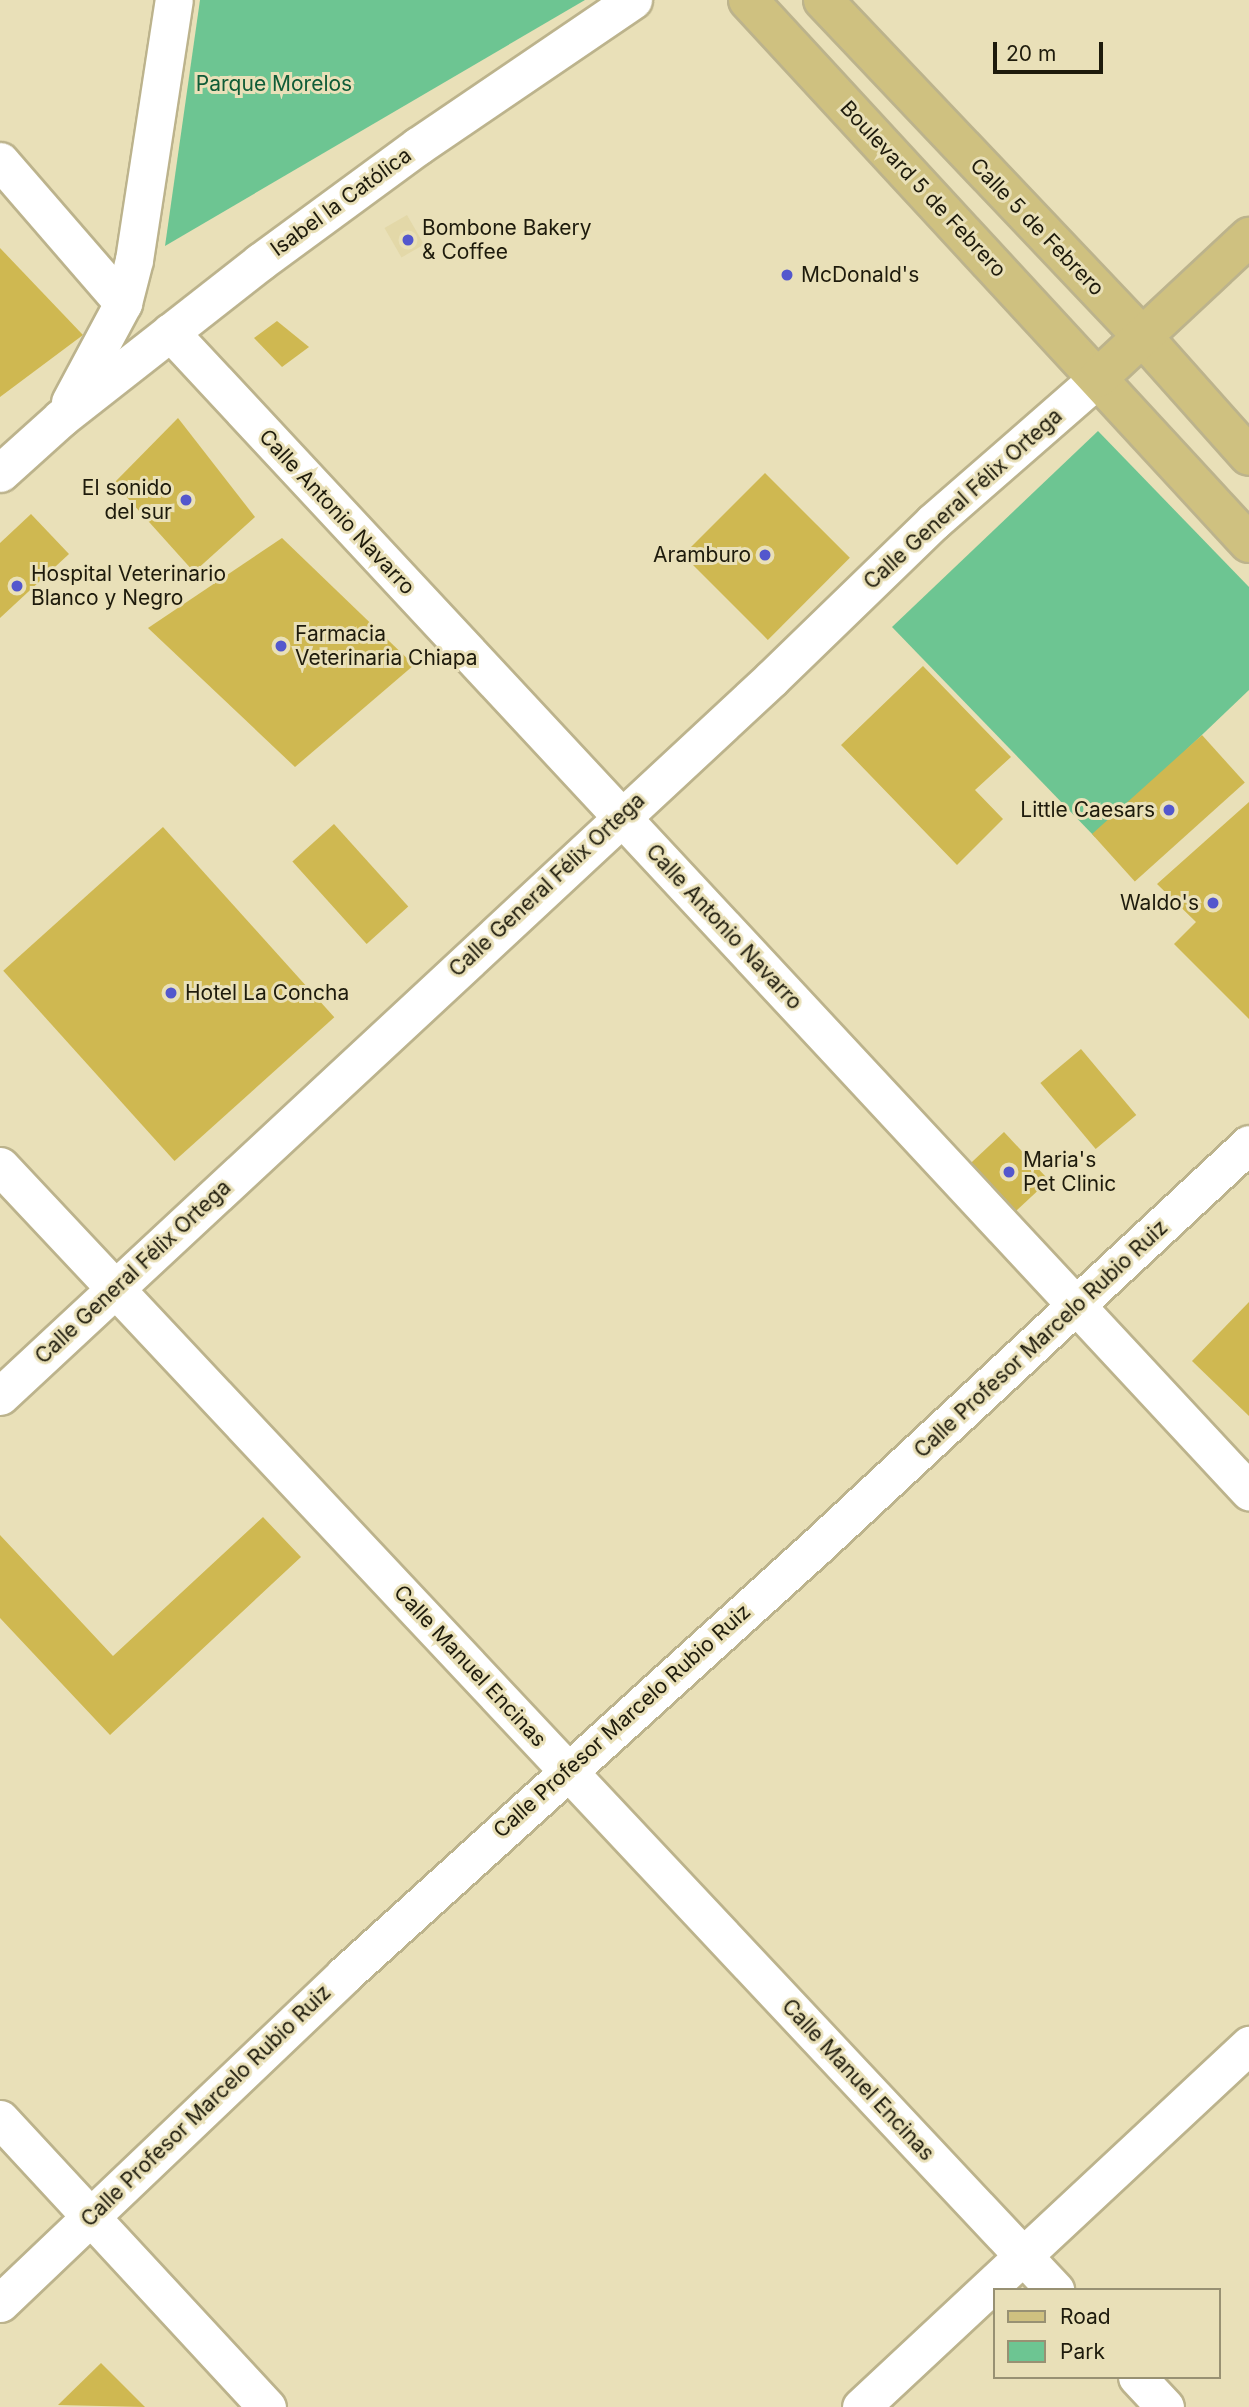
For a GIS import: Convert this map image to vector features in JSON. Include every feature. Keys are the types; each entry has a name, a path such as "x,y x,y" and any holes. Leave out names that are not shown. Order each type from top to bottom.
{"main road":[{"name":"Boulevard 5 de Febrero","path":"748,0 1098,379"},
{"name":"Calle 5 de Febrero","path":"823,0 1143,337 1249,456"},
{"path":"1249,237 1098,379 1249,542"}],"street":[{"path":"61,418 123,303 134,260 174,0"},
{"name":"Isabel la Católica","path":"0,473 61,418 170,332 418,146 633,0"},
{"path":"0,161 123,303"},
{"name":"Calle Antonio Navarro","path":"170,332 1249,1491"},
{"name":"Calle General Félix Ortega","path":"0,1396 933,522 1098,379"},
{"name":"Calle Profesor Marcelo Rubio Ruiz","path":"0,2303 567,1769 1077,1307 1249,1144"},
{"name":"Calle Manuel Encinas","path":"0,1166 1053,2288"},
{"path":"861,2407 1249,2045"},
{"path":"0,2119 267,2407"},
{"path":"1139,2379 1165,2407"}],"shaded area":[{"name":"Bombone Bakery & Coffee","path":"407,215 424,244 401,257 384,228"}],"green space":[{"name":"Parque Morelos","path":"200,0 585,0 165,246"},
{"path":"1098,431 1249,587 1249,690 1095,837 892,627"}],"building":[{"path":"0,248 83,335 0,397"},
{"path":"277,321 309,347 282,367 254,338"},
{"name":"El sonido del sur","path":"178,418 255,517 194,572 114,483"},
{"name":"Aramburo","path":"765,473 850,558 768,640 683,555"},
{"name":"Hospital Veterinario Blanco y Negro","path":"31,514 69,554 0,618 0,543"},
{"name":"Farmacia Veterinaria Chiapa","path":"282,538 414,665 295,767 148,628"},
{"path":"923,666 1011,757 975,790 1003,819 957,865 841,745"},
{"name":"Little Caesars","path":"1202,735 1245,783 1135,882 1092,834"},
{"name":"Waldo's","path":"1249,802 1249,1019 1174,944 1196,922 1157,884"},
{"path":"334,824 408,906 367,944 292,861"},
{"name":"Hotel La Concha","path":"163,827 334,1017 175,1161 3,971"},
{"path":"1081,1049 1136,1115 1096,1149 1040,1083"},
{"name":"Maria's Pet Clinic","path":"1004,1132 1049,1180 1013,1214 968,1165"},
{"path":"1249,1302 1249,1416 1192,1361"},
{"path":"263,1517 301,1557 110,1735 0,1618 0,1535 113,1656"},
{"path":"101,2363 145,2407 58,2405"}],"place":[{"name":"Bombone Bakery & Coffee","path":"408,240"},
{"name":"McDonald's","path":"787,275"},
{"name":"El sonido del sur","path":"186,500"},
{"name":"Aramburo","path":"765,555"},
{"name":"Hospital Veterinario Blanco y Negro","path":"17,586"},
{"name":"Farmacia Veterinaria Chiapa","path":"281,646"},
{"name":"Little Caesars","path":"1169,810"},
{"name":"Waldo's","path":"1213,903"},
{"name":"Hotel La Concha","path":"171,993"},
{"name":"Maria's Pet Clinic","path":"1009,1172"}]}
